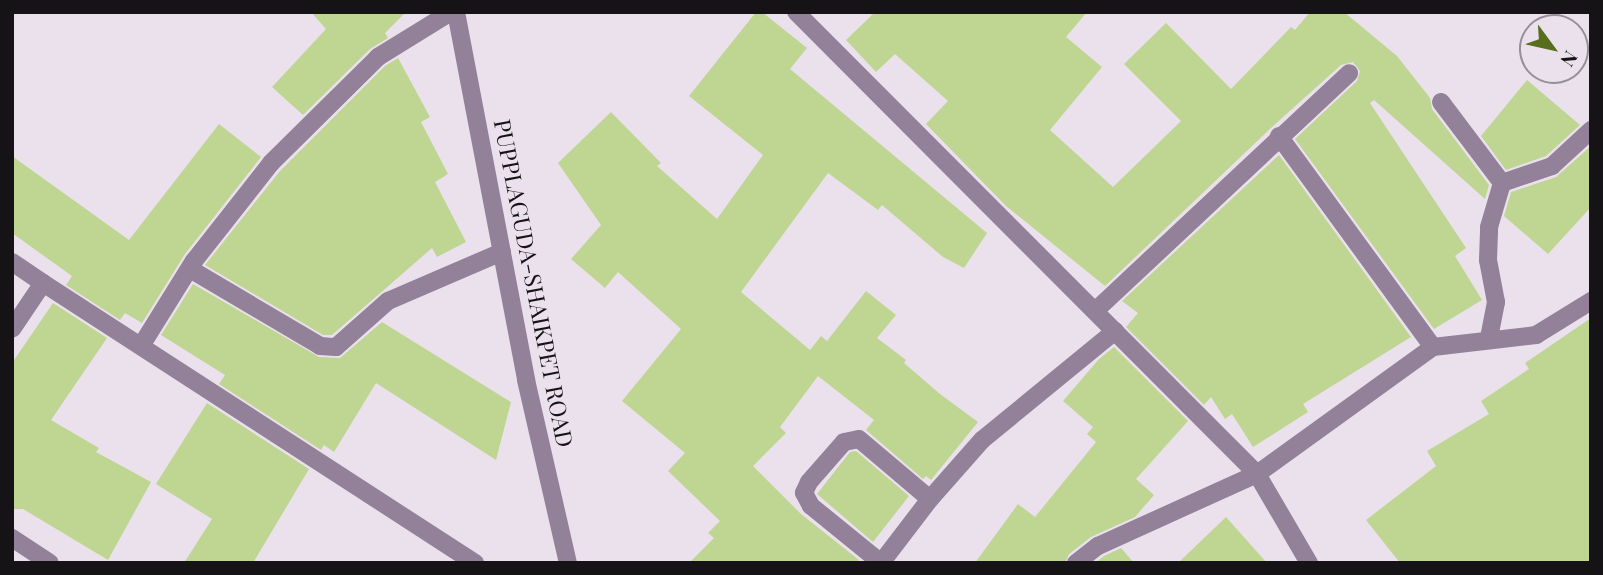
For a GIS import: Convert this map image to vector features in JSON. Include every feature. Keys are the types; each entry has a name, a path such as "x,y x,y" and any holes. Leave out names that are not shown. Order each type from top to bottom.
{"street":[{"path":"141,346 190,269 271,163 378,57 451,12"},
{"name":"PUPPLAGUDA-SHAIKPET ROAD","path":"456,12 526,380 568,563"},
{"path":"796,12 1257,474 1309,563"},
{"path":"1095,310 1349,73"},
{"path":"1441,102 1502,183"},
{"path":"1502,183 1561,160 1591,130"},
{"path":"1279,136 1433,347"},
{"path":"1489,338 1496,302 1488,260 1489,227 1502,183"},
{"path":"190,269 320,346 336,347 388,301 502,252"},
{"path":"12,262 475,563"},
{"path":"12,329 44,283"},
{"path":"1076,563 1098,546 1257,474 1433,347 1489,338 1536,335 1591,301"},
{"path":"930,499 859,439 844,442 808,482 804,493 811,506 880,562 982,440 1115,331"},
{"path":"12,538 50,563"}],"building":[{"path":"311,12 406,12 385,33 388,38 370,49 303,115 272,87 326,29"},
{"path":"756,12 762,12 807,48 790,69 987,233 964,268 943,257 882,205 878,210 828,173 741,292 810,350 821,336 827,341 866,291 896,315 877,338 906,360 904,363 940,394 978,422 931,480 926,476 923,479 866,430 874,420 818,376 780,427 786,433 753,466 801,514 859,560 857,563 689,563 714,538 708,533 720,521 668,471 685,453 622,401 681,329 618,272 605,288 571,259 601,225 558,163 611,112 661,163 657,166 717,219 763,155 689,96"},
{"path":"875,12 1087,12 1066,37 1102,67 1050,130 1113,187 1181,121 1124,64 1166,23 1231,89 1291,27 1295,30 1310,12 1344,12 1397,56 1430,98 1432,109 1489,185 1485,199 1374,100 1370,103 1466,248 1455,256 1482,300 1434,329 1295,139 1357,81 1360,71 1353,62 1341,65 1272,127 1105,286 1006,206 926,124 948,101 895,54 876,72 846,40"},
{"path":"398,58 430,117 421,122 448,174 435,182 466,242 437,257 432,248 332,335 323,335 205,265 280,171 385,66"},
{"path":"1524,84 1532,84 1580,125 1546,156 1506,170 1481,136"},
{"path":"219,124 261,157 185,254 142,323 125,313 120,320 66,285 72,276 12,233 12,156 129,240"},
{"path":"1591,146 1591,207 1548,254 1504,216 1511,192 1556,177"},
{"path":"1279,155 1411,337 1303,404 1308,412 1253,447 1232,414 1225,419 1211,397 1204,405 1126,327 1138,313 1122,301"},
{"path":"193,284 319,357 340,358 382,322 511,402 496,460 376,383 334,452 324,445 321,450 219,384 225,375 161,335"},
{"path":"53,303 107,338 51,420 99,448 96,452 151,482 108,560 23,509 12,509 12,363"},
{"path":"1591,318 1591,563 1400,563 1366,520 1436,466 1427,451 1489,414 1481,401 1529,369 1525,363"},
{"path":"1114,347 1188,421 1136,479 1154,495 1135,517 1091,537 1069,554 1065,563 975,563 1018,504 1035,517 1096,442 1087,434 1093,427 1063,401 1099,359"},
{"path":"207,403 309,469 253,563 184,563 212,519 156,484"},
{"path":"856,451 909,496 873,542 817,494 850,452"},
{"path":"1226,517 1267,563 1178,563"},
{"path":"1121,548 1134,563 1095,563 1104,556"}]}
